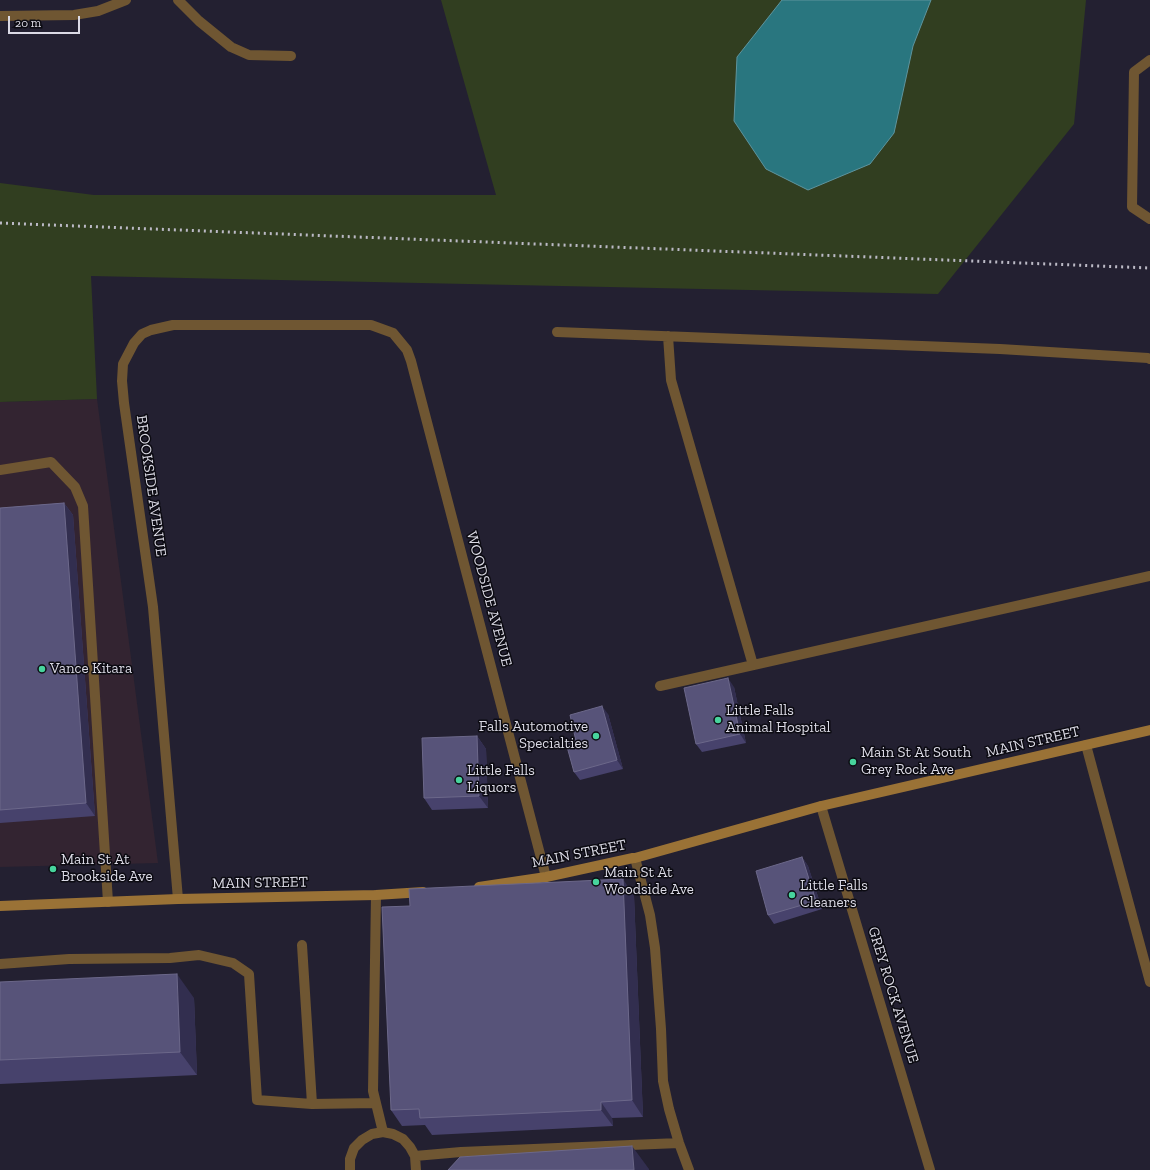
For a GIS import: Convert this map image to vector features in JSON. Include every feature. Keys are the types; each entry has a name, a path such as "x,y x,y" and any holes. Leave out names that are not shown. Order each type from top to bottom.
{"main road":[{"name":"MAIN STREET","path":"472,888 546,877 635,858 821,806 1150,730"},
{"name":"MAIN STREET","path":"0,906 376,895 435,891"}],"street":[{"path":"0,16 74,16 98,11 126,0"},
{"path":"178,0 199,21 231,47 249,55 291,56"},
{"path":"1150,60 1134,72 1132,207 1150,219"},
{"name":"BROOKSIDE AVENUE","path":"178,900 153,607 124,403 122,381 123,364 134,343 142,334 151,330 173,325 350,324 371,325 393,333"},
{"path":"557,332 1000,349 1150,359"},
{"name":"WOODSIDE AVENUE","path":"393,333 407,350 411,361 546,877"},
{"path":"668,336 670,380 753,665"},
{"path":"0,470 51,462 75,486 83,506 108,902"},
{"path":"660,686 1150,576"},
{"path":"1086,745 1150,982"},
{"name":"GREY ROCK AVENUE","path":"821,806 930,1170"},
{"path":"635,858 650,915 655,948 664,1081 669,1109 689,1170"},
{"path":"376,895 373,1091 383,1132"},
{"path":"302,945 312,1104"},
{"path":"0,964 69,959 170,958 199,955 233,963 249,974 258,1100 312,1104 376,1102"},
{"path":"350,1170 350,1159 354,1148 362,1140 372,1134 383,1132 394,1134 403,1139 410,1147 415,1156 416,1170"},
{"path":"415,1156 461,1152 679,1143"}],"shaded area":[{"path":"441,0 1086,0 1074,124 938,294 91,276 97,399 0,402 0,183 94,195 496,195"},
{"path":"782,0 931,0 913,46 894,133 870,164 808,190 766,169 734,121 737,57"},
{"path":"97,399 158,863 0,867 0,402"}],"building":[{"name":"Vance Kitara","path":"64,503 86,803 0,810 0,508"},
{"name":"Little Falls Animal Hospital","path":"728,678 740,734 696,744 684,688"},
{"name":"Falls Automotive Specialties","path":"602,706 617,760 574,772 566,743 576,741 570,715"},
{"name":"Little Falls Liquors","path":"477,736 479,796 424,798 422,738"},
{"name":"Little Falls Cleaners","path":"802,857 816,901 768,915 756,871"},
{"path":"623,879 632,1100 601,1102 601,1110 420,1118 419,1109 391,1110 382,907 410,906 409,889"},
{"path":"177,974 180,1052 0,1060 0,982"},
{"path":"632,1146 634,1170 448,1170 460,1157"}],"railway":[{"path":"0,223 1150,268"}],"place":[{"name":"Vance Kitara","path":"42,669"},
{"name":"Little Falls Animal Hospital","path":"718,720"},
{"name":"Falls Automotive Specialties","path":"596,736"},
{"name":"Main St At South Grey Rock Ave","path":"853,762"},
{"name":"Little Falls Liquors","path":"459,780"},
{"name":"Main St At Brookside Ave","path":"53,869"},
{"name":"Main St At Woodside Ave","path":"596,882"},
{"name":"Little Falls Cleaners","path":"792,895"}]}
